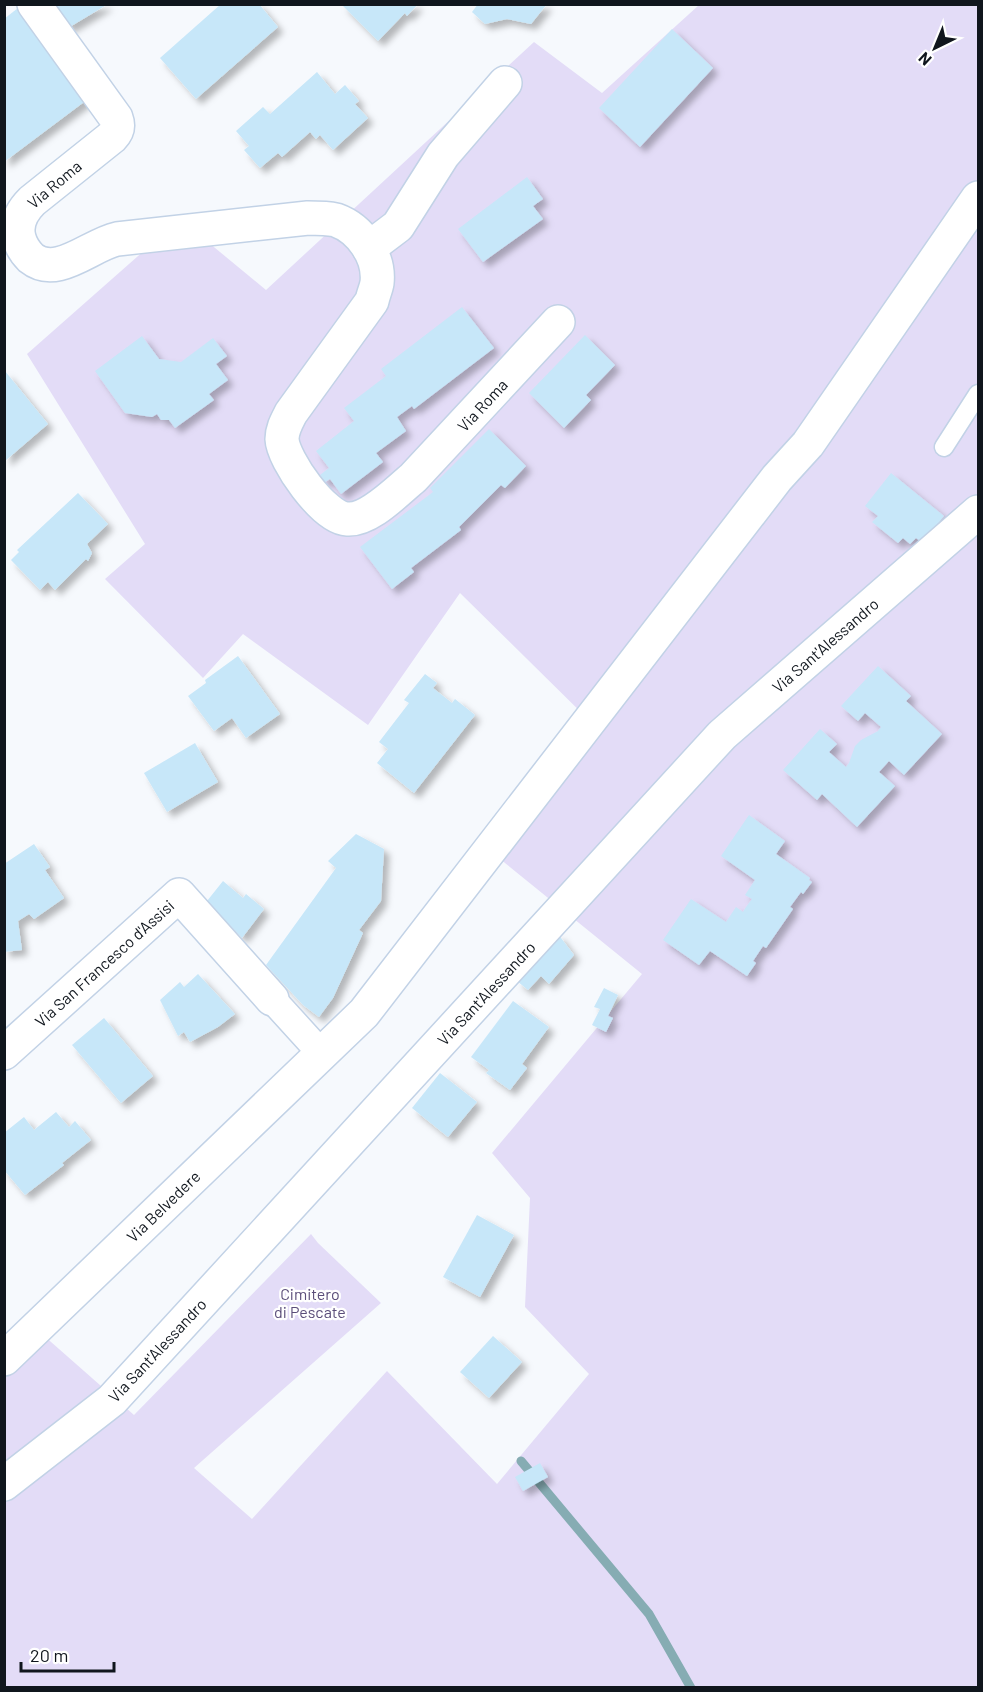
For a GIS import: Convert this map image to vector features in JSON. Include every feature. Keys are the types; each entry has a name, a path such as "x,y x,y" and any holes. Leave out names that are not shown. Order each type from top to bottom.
{"street":[{"name":"Via Roma","path":"34,4 118,123 118,128 112,137 32,201 24,210 19,221 18,233 21,245 35,261 57,265 69,262 104,242 117,239 308,218 322,218 350,227 369,248 375,265 377,282 372,301 291,413 284,426 282,439 285,452 311,493 330,513 348,519 365,515 387,500 413,478 558,322"},
{"path":"369,248 398,225 442,155 505,83"},
{"name":"Via Belvedere","path":"4,1359 364,1013 777,478 808,444 978,198"},
{"name":"Via Sant'Alessandro","path":"4,1484 112,1400 722,735 978,512"},
{"name":"Via San Francesco d'Assisi","path":"4,1053 179,895 321,1053"}],"lane":[{"path":"944,447 978,394"}],"green space":[{"name":"Cimitero di Pescate","path":"699,5 978,5 978,1687 5,1688 5,1354 34,1327 134,1415 311,1234 381,1303 194,1468 252,1519 387,1371 497,1484 589,1374 525,1307 530,1198 492,1153 642,974 500,859 600,731 460,593 368,725 243,634 203,678 105,579 145,544 27,354 180,219 266,290 534,42 602,93"}],"building":[{"path":"54,4 108,4 68,28"},
{"path":"221,4 259,4 278,27 196,99 160,58"},
{"path":"341,4 418,4 407,16 405,13 378,41"},
{"path":"478,4 547,4 531,24 507,19 485,24 472,12"},
{"path":"18,8 88,99 4,162 4,19"},
{"path":"672,29 713,68 640,147 599,108"},
{"path":"317,72 335,94 345,85 359,101 355,104 368,118 333,150 320,135 316,139 310,132 282,157 278,153 260,168 244,150 249,146 236,131 263,107 270,114"},
{"path":"527,177 543,199 533,206 543,219 483,262 458,229"},
{"path":"462,307 494,348 414,409 412,406 397,417 406,431 376,453 383,462 341,494 330,479 325,482 320,475 329,468 316,451 354,421 344,408 386,376 381,369"},
{"path":"585,335 615,365 586,395 591,400 564,428 529,393"},
{"path":"142,336 159,359 181,362 213,338 227,356 216,364 228,380 209,394 214,400 175,428 169,420 161,420 157,414 152,417 125,413 95,371"},
{"path":"5,371 48,424 5,461"},
{"path":"489,429 526,466 505,488 501,485 459,527 461,530 411,568 414,572 392,589 360,547 433,492 430,488"},
{"path":"891,473 944,516 923,543 916,538 910,544 903,538 898,543 872,522 878,516 865,506"},
{"path":"78,493 108,524 87,544 92,553 88,561 86,559 55,590 48,582 40,590 11,560 19,552 17,550"},
{"path":"238,656 280,714 246,738 232,718 214,731 188,696 206,683 205,680"},
{"path":"878,666 911,696 906,701 942,734 904,775 889,761 879,772 895,786 857,827 822,794 817,800 783,770 820,729 837,744 829,752 846,767 855,746 881,727 865,713 858,721 841,706"},
{"path":"425,674 437,683 433,688 452,703 455,699 475,715 414,793 377,763 388,749 379,742 409,703 404,700"},
{"path":"195,743 218,782 167,812 144,773"},
{"path":"749,815 785,841 776,854 810,878 812,882 790,907 793,909 766,948 763,946 753,961 756,963 747,976 710,951 699,965 663,940 691,899 726,922 736,907 743,912 752,899 745,895 755,880 721,856"},
{"path":"356,834 384,849 381,901 359,930 363,933 333,998 319,1017 303,1005 266,965 336,868 328,861"},
{"path":"34,844 50,867 45,870 64,898 34,919 29,914 18,921 22,950 4,952 4,864"},
{"path":"223,881 243,898 246,894 264,909 242,938 207,901"},
{"path":"558,934 574,955 549,984 541,976 528,990 517,981"},
{"path":"198,974 235,1014 218,1027 190,1042 184,1032 178,1036 160,1000 180,982 184,987"},
{"path":"604,988 618,995 608,1016 613,1018 606,1032 592,1025 600,1009 594,1007"},
{"path":"513,1001 549,1027 522,1064 527,1068 510,1090 486,1073 489,1070 471,1057"},
{"path":"104,1018 153,1076 121,1103 72,1045"},
{"path":"440,1073 477,1102 448,1137 412,1108"},
{"path":"56,1112 69,1127 75,1121 91,1140 62,1163 64,1165 25,1195 4,1170 4,1133 24,1117 34,1130"},
{"path":"477,1215 514,1235 480,1297 443,1277"},
{"path":"493,1336 522,1362 489,1398 460,1372"},
{"path":"540,1463 548,1477 523,1491 515,1477"}],"waterway":[{"path":"521,1461 649,1614 691,1688"}]}
